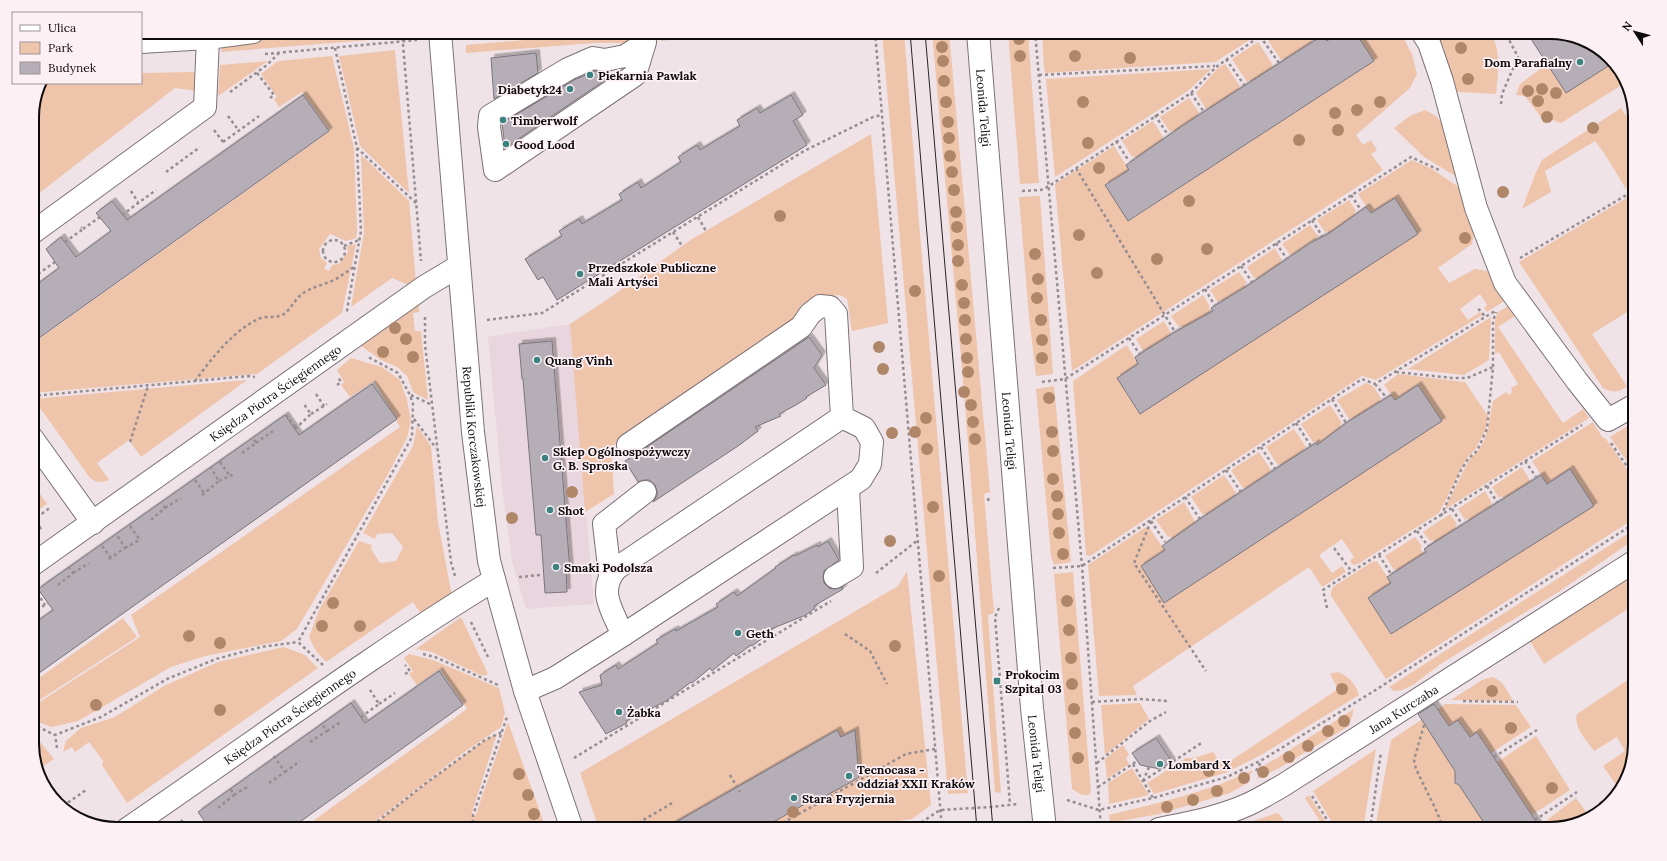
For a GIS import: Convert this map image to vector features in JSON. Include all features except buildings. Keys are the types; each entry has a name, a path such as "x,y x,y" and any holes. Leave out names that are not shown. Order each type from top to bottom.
{"street":[{"path":"142,42 191,39"},
{"path":"39,228 205,107 208,39"},
{"name":"Republiki Korczakowskiej","path":"440,39 473,432 488,561 525,691 570,822"},
{"name":"Leonida Teligi","path":"979,39 1032,701 1044,822"},
{"path":"1426,39 1442,81 1470,188 1505,283 1576,381 1608,420 1628,409"},
{"path":"644,43 634,75 495,170 489,127 490,116 568,69 593,58 605,60 625,56 644,43"},
{"name":"Księdza Piotra Ściegiennego","path":"39,562 96,533 277,404 344,344 424,287 459,266"},
{"path":"628,445 801,327 810,314 820,306 830,307 836,314 842,417"},
{"path":"525,691 555,678 861,479 870,464 872,442 864,428 842,417"},
{"path":"623,635 606,593 610,575 617,568 842,417"},
{"path":"39,448 96,533"},
{"path":"835,577 852,567 848,488"},
{"path":"610,575 604,524 646,492"},
{"name":"Jana Kurczaba","path":"1193,822 1248,804 1282,786 1628,565"},
{"name":"Księdza Piotra Ściegiennego","path":"137,822 336,683 461,600 494,580"}],"path":[{"path":"257,54 335,48 415,39"},
{"path":"876,39 941,822"},
{"path":"1035,39 1082,566 1100,822"},
{"path":"1022,191 1041,190 1049,186 1155,115 1191,93 1216,66 1256,39"},
{"path":"1262,39 1279,64"},
{"path":"1501,104 1502,94 1518,57 1509,39"},
{"path":"402,41 424,287 425,345 451,562 461,600 492,666"},
{"path":"298,642 412,437 414,418 413,404 410,395 398,372 344,344 357,325 347,310 361,231 357,148 335,48"},
{"path":"1226,59 1245,86"},
{"path":"1038,75 1216,66"},
{"path":"257,73 274,96 270,98"},
{"path":"1191,93 1204,112"},
{"path":"483,320 542,313 804,152 873,116 882,115"},
{"path":"1155,115 1168,135"},
{"path":"210,125 222,143 259,116"},
{"path":"1116,141 1129,160"},
{"path":"166,172 200,147"},
{"path":"357,148 416,203"},
{"path":"1042,382 1066,379 1411,156 1432,165 1470,188"},
{"path":"1076,168 1175,332"},
{"path":"127,185 138,202"},
{"path":"122,214 156,190"},
{"path":"1500,270 1628,194"},
{"path":"1351,195 1361,210"},
{"path":"83,229 100,217"},
{"path":"698,217 706,231"},
{"path":"1312,220 1322,236"},
{"path":"673,232 682,246"},
{"path":"332,240 339,241 344,246 345,252 338,261 331,261 327,259 323,253 324,246 332,240"},
{"path":"344,246 359,240"},
{"path":"1276,243 1287,259"},
{"path":"39,273 55,262"},
{"path":"1241,266 1252,282"},
{"path":"195,382 209,363 233,337 251,323 263,317 280,316 285,314 304,292 336,279 354,267"},
{"path":"1205,289 1215,306"},
{"path":"1478,309 1485,317"},
{"path":"1375,384 1496,310 1493,321 1493,367 1487,429 1480,446 1468,459 1460,472 1441,516"},
{"path":"1129,338 1140,354"},
{"path":"1396,372 1452,378 1467,378 1493,367"},
{"path":"39,395 249,376 256,377 296,429 312,414 327,404"},
{"path":"1053,568 1082,566 1362,379 1375,384 1386,397"},
{"path":"130,442 148,386"},
{"path":"410,395 432,405"},
{"path":"1332,399 1346,423"},
{"path":"300,400 312,414"},
{"path":"414,418 438,449"},
{"path":"1327,608 1323,590 1588,422"},
{"path":"1296,424 1311,446"},
{"path":"256,443 273,431"},
{"path":"1610,442 1628,468"},
{"path":"1261,447 1275,469"},
{"path":"218,459 230,476"},
{"path":"1525,461 1536,477"},
{"path":"208,465 219,481"},
{"path":"1226,470 1241,492"},
{"path":"192,477 203,494 219,481 234,474"},
{"path":"1487,486 1497,502"},
{"path":"1185,497 1200,519"},
{"path":"151,520 165,508 181,498"},
{"path":"988,498 989,505"},
{"path":"158,499 165,508"},
{"path":"1452,509 1462,524"},
{"path":"1151,520 1164,542"},
{"path":"1151,520 1134,563 1206,671"},
{"path":"96,533 110,559 125,548 140,540 128,523"},
{"path":"1070,800 1099,810 1153,798 1227,777 1262,760 1374,691 1628,528"},
{"path":"1417,531 1428,546"},
{"path":"114,532 125,548"},
{"path":"874,575 918,540"},
{"path":"1334,548 1352,572"},
{"path":"1379,555 1391,574"},
{"path":"58,585 73,573 89,564"},
{"path":"68,566 73,573"},
{"path":"517,577 540,575"},
{"path":"39,594 47,604 39,609"},
{"path":"570,760 587,752 833,600"},
{"path":"922,822 940,810 991,807 1010,804 995,617 999,607"},
{"path":"845,634 870,651 887,684"},
{"path":"39,727 55,734 101,717 167,679 216,659 261,647 298,642 319,661 336,683"},
{"path":"421,654 435,657 502,687 499,680"},
{"path":"368,687 379,704"},
{"path":"361,717 395,693"},
{"path":"1092,702 1140,700 1168,701"},
{"path":"1459,701 1518,702"},
{"path":"473,822 473,815 509,712"},
{"path":"1097,763 1150,721 1166,712"},
{"path":"320,720 327,731"},
{"path":"310,742 342,721"},
{"path":"1424,722 1414,760 1416,768 1441,822"},
{"path":"1494,757 1537,730"},
{"path":"377,822 479,744 502,732"},
{"path":"55,734 57,748"},
{"path":"1143,781 1203,742"},
{"path":"785,822 906,754 935,748"},
{"path":"1371,822 1382,748"},
{"path":"273,754 285,772"},
{"path":"270,782 300,761"},
{"path":"1098,787 1137,761"},
{"path":"1133,764 1153,798"},
{"path":"1143,781 1149,767"},
{"path":"730,775 740,792"},
{"path":"227,785 234,795"},
{"path":"218,808 234,795 249,786"},
{"path":"67,803 86,790"},
{"path":"1309,790 1329,822"},
{"path":"1535,820 1577,792"},
{"path":"640,822 674,802"}],"shaded area":[{"path":"570,324 594,604 526,609 512,561 502,488 488,337"}],"green space":[{"path":"277,39 383,39 221,52 224,43"},
{"path":"538,39 631,39 631,43 594,43 466,53 466,45"},
{"path":"661,39 679,39 661,41"},
{"path":"883,39 905,39 968,793 948,794"},
{"path":"933,39 950,39 990,492 984,494 994,613 988,615 1001,793 995,792 964,392"},
{"path":"1009,39 1029,39 1039,183 1020,184"},
{"path":"1042,39 1251,39 1215,62 1046,73 1044,69"},
{"path":"1267,39 1313,39 1311,40 1315,46 1287,64 1283,58 1281,60"},
{"path":"1360,39 1404,39 1412,54 1417,74 1410,88 1356,135 1363,145 1371,140 1377,150 1371,154 1383,170 1072,371 1055,184 1114,146 1129,170 1105,185 1129,221 1374,61"},
{"path":"1440,39 1494,39 1498,54 1496,94 1457,92"},
{"path":"1258,42 1273,65 1271,66 1275,72 1254,87 1249,80 1247,82 1232,59"},
{"path":"395,50 409,193 360,146 339,56"},
{"path":"332,56 354,148 357,231 356,238 346,241 330,234 319,249 321,258 327,263 324,269 329,271 332,265 339,264 348,252 347,246 356,244 342,313 257,374 39,392 39,339 330,131 302,92 279,107 274,99 277,97 261,74 278,61"},
{"path":"268,61 218,96 220,65"},
{"path":"1550,63 1555,69 1552,72 1566,93 1609,66 1621,85 1561,123 1540,116 1525,96 1516,95 1520,84"},
{"path":"1225,64 1240,86 1238,88 1242,94 1213,113 1209,107 1206,109 1196,93 1218,68"},
{"path":"1211,69 1189,90 1055,177 1046,79"},
{"path":"196,72 197,91 175,88 39,193 39,112 46,84 142,84 142,73"},
{"path":"1189,98 1199,113 1197,115 1201,121 1177,136 1173,130 1170,132 1160,117"},
{"path":"1621,108 1626,116 1628,116 1628,188 1626,189 1595,141 1545,171 1551,192 1522,209 1542,160"},
{"path":"1425,110 1436,116 1444,126 1459,178 1424,157 1394,128 1410,116"},
{"path":"1153,121 1166,144 1138,162 1134,156 1132,157 1122,141"},
{"path":"871,134 888,323 852,331 847,299 840,295 814,297 794,319 611,447 614,494 585,512 570,324 608,299 692,239"},
{"path":"361,155 409,201 416,282 411,286 392,278 351,307 364,233"},
{"path":"1412,160 1432,169 1463,190 1475,227 1472,244 1438,268 1449,283 1475,269 1487,271 1506,300 1487,312 1484,308 1487,305 1480,294 1460,309 1468,320 1480,312 1482,315 1376,380 1362,376 1090,556 1086,555 1073,381 1127,345 1138,364 1117,378 1140,414 1418,234 1395,198 1371,213 1358,194"},
{"path":"1040,196 1053,374 1036,376 1029,316 1019,197"},
{"path":"1628,197 1628,311 1592,334 1627,386 1619,391 1610,391 1603,388 1519,262"},
{"path":"1349,200 1356,211 1354,213 1358,219 1331,237 1327,231 1325,232 1317,220"},
{"path":"1310,225 1318,236 1316,238 1320,244 1295,260 1292,254 1290,255 1282,244"},
{"path":"1275,248 1284,267 1260,283 1256,277 1254,278 1247,267"},
{"path":"1239,272 1247,283 1244,285 1248,291 1225,306 1221,300 1218,302 1210,290"},
{"path":"1203,295 1213,314 1185,332 1181,326 1179,327 1171,316"},
{"path":"419,302 419,312 413,313 415,331 421,331 428,400 413,392 407,376 397,367 381,360 360,345"},
{"path":"1511,304 1516,311 1515,316 1498,327 1563,423 1583,409 1589,418 1444,510 1469,460 1478,451 1484,441 1493,401 1506,392 1509,395 1512,392 1511,388 1518,384 1499,352 1495,354 1495,321 1497,313"},
{"path":"1491,317 1489,360 1464,375 1408,369"},
{"path":"1164,321 1173,340 1150,355 1146,349 1143,351 1136,339"},
{"path":"351,358 382,367 400,380 407,400 411,421 407,438 387,476 297,629 281,641 205,656 171,667 78,721 52,727 39,722 39,702 140,637 131,615 400,427 374,381 350,397 341,385 344,382 337,370"},
{"path":"1398,374 1465,382 1488,416 1486,429 1475,450 1467,458 1439,513 1358,564 1353,565 1350,561 1354,557 1342,539 1319,555 1332,573 1342,566 1346,572 1322,587 1309,567 1133,686 1137,695 1099,696 1088,565 1146,527 1149,528 1165,550 1142,566 1164,603 1442,421 1418,385 1395,400 1384,385"},
{"path":"247,380 141,457 129,440 97,463 109,480 104,482 97,482 90,478 41,409 39,410 39,398"},
{"path":"1366,383 1373,386 1381,398 1379,400 1383,406 1356,424 1352,417 1349,419 1337,400"},
{"path":"1054,386 1071,562 1054,565 1051,556 1036,389"},
{"path":"1330,405 1342,423 1340,425 1344,431 1320,447 1316,441 1313,442 1301,424"},
{"path":"1593,422 1602,437 1606,439 1628,471 1628,523 1386,679 1331,596 1333,587 1372,562 1377,561 1391,583 1368,598 1391,634 1593,506 1570,469 1547,484 1532,461"},
{"path":"417,426 431,446 438,522 452,596 422,615 413,602 326,662 316,651 309,637 319,610 359,541 372,545 371,549 380,563 396,561 403,547 392,533 377,534 375,539 363,533 413,446"},
{"path":"1628,426 1628,463 1610,437"},
{"path":"1294,429 1306,447 1304,449 1308,455 1285,471 1280,464 1278,465 1266,447"},
{"path":"1259,452 1271,470 1269,472 1273,478 1249,494 1231,470"},
{"path":"1522,467 1535,489 1509,506 1502,496 1499,498 1492,487"},
{"path":"1224,475 1236,493 1234,494 1238,501 1209,520 1205,513 1203,515 1191,497"},
{"path":"1485,491 1496,514 1474,528 1468,518 1465,520 1458,509"},
{"path":"39,492 47,504 39,510"},
{"path":"1184,502 1198,527 1175,542 1170,536 1168,537 1156,520"},
{"path":"1450,514 1457,524 1455,526 1461,536 1439,550 1433,540 1430,541 1423,532"},
{"path":"1628,533 1628,544 1560,591 1442,663 1413,685 1402,690 1394,691 1389,687"},
{"path":"1415,537 1422,546 1420,548 1427,558 1400,575 1396,569 1394,570 1385,556"},
{"path":"907,571 931,805 912,819 890,822 597,822 580,773 898,586"},
{"path":"1073,572 1091,792 1089,795 1082,795 1072,789 1054,574"},
{"path":"1628,577 1628,609 1544,664 1530,641"},
{"path":"461,617 488,674 483,676 432,652 416,649"},
{"path":"123,618 137,637 39,700 39,678"},
{"path":"284,647 305,655 318,668 127,803 102,765 103,761 89,742 75,752 72,747 63,752 66,741 81,728 115,717 164,686 218,662"},
{"path":"409,654 433,660 499,688 505,713 501,727 463,753 374,822 312,822 467,709 440,669 417,685 409,674 413,671 404,658"},
{"path":"1338,672 1351,681 1356,687 1359,695 1261,755 1225,773 1154,794 1147,783 1186,758 1194,758 1213,752 1223,766 1338,689 1330,674"},
{"path":"1491,677 1502,683 1513,701 1451,700 1482,680"},
{"path":"1628,680 1628,749 1624,769 1616,785 1603,766 1625,751 1617,737 1594,751 1581,734 1576,719 1577,714"},
{"path":"1140,703 1149,719 1105,755 1101,705"},
{"path":"1445,704 1516,705 1531,727 1491,753 1477,733 1444,754 1457,774 1455,775 1455,783 1462,787 1472,797 1468,800 1475,809 1479,807 1484,816 1481,818 1483,822 1376,822 1391,740"},
{"path":"1354,709 1349,726 1281,767 1257,779 1263,766"},
{"path":"508,722 544,822 377,822 485,740 497,734 472,812 475,817"},
{"path":"1536,736 1570,790 1532,815 1497,762"},
{"path":"39,740 54,759 43,767"},
{"path":"1123,745 1129,755 1126,758 1129,764 1107,779 1105,759"},
{"path":"1376,749 1364,822 1332,822 1313,791"},
{"path":"1132,768 1149,795 1109,804 1108,783"},
{"path":"1253,770 1244,785 1230,793 1159,814 1110,822 1109,815 1201,791"},
{"path":"1309,795 1326,822 1320,822 1305,798"},
{"path":"1576,798 1587,813 1570,819 1544,822"},
{"path":"1277,813 1284,822 1250,822"}],"tram line":[{"path":"911,39 976,822"},
{"path":"926,39 992,822"}],"place":[{"name":"Dom Parafialny","path":"1580,62"},
{"name":"Piekarnia Pawlak","path":"590,75"},
{"name":"Diabetyk24","path":"570,89"},
{"name":"Timberwolf","path":"503,120"},
{"name":"Good Lood","path":"506,144"},
{"name":"Przedszkole Publiczne Mali Artyści","path":"580,274"},
{"name":"Quang Vinh","path":"537,360"},
{"name":"Sklep Ogólnospożywczy G. B. Sproska","path":"545,458"},
{"name":"Shot","path":"550,510"},
{"name":"Smaki Podolsza","path":"556,567"},
{"name":"Geth","path":"738,633"},
{"name":"Prokocim Szpital 03","path":"997,681"},
{"name":"Żabka","path":"619,712"},
{"name":"Lombard X","path":"1160,764"},
{"name":"Tecnocasa - oddział XXII Kraków","path":"849,776"},
{"name":"Stara Fryzjernia","path":"794,798"}]}
